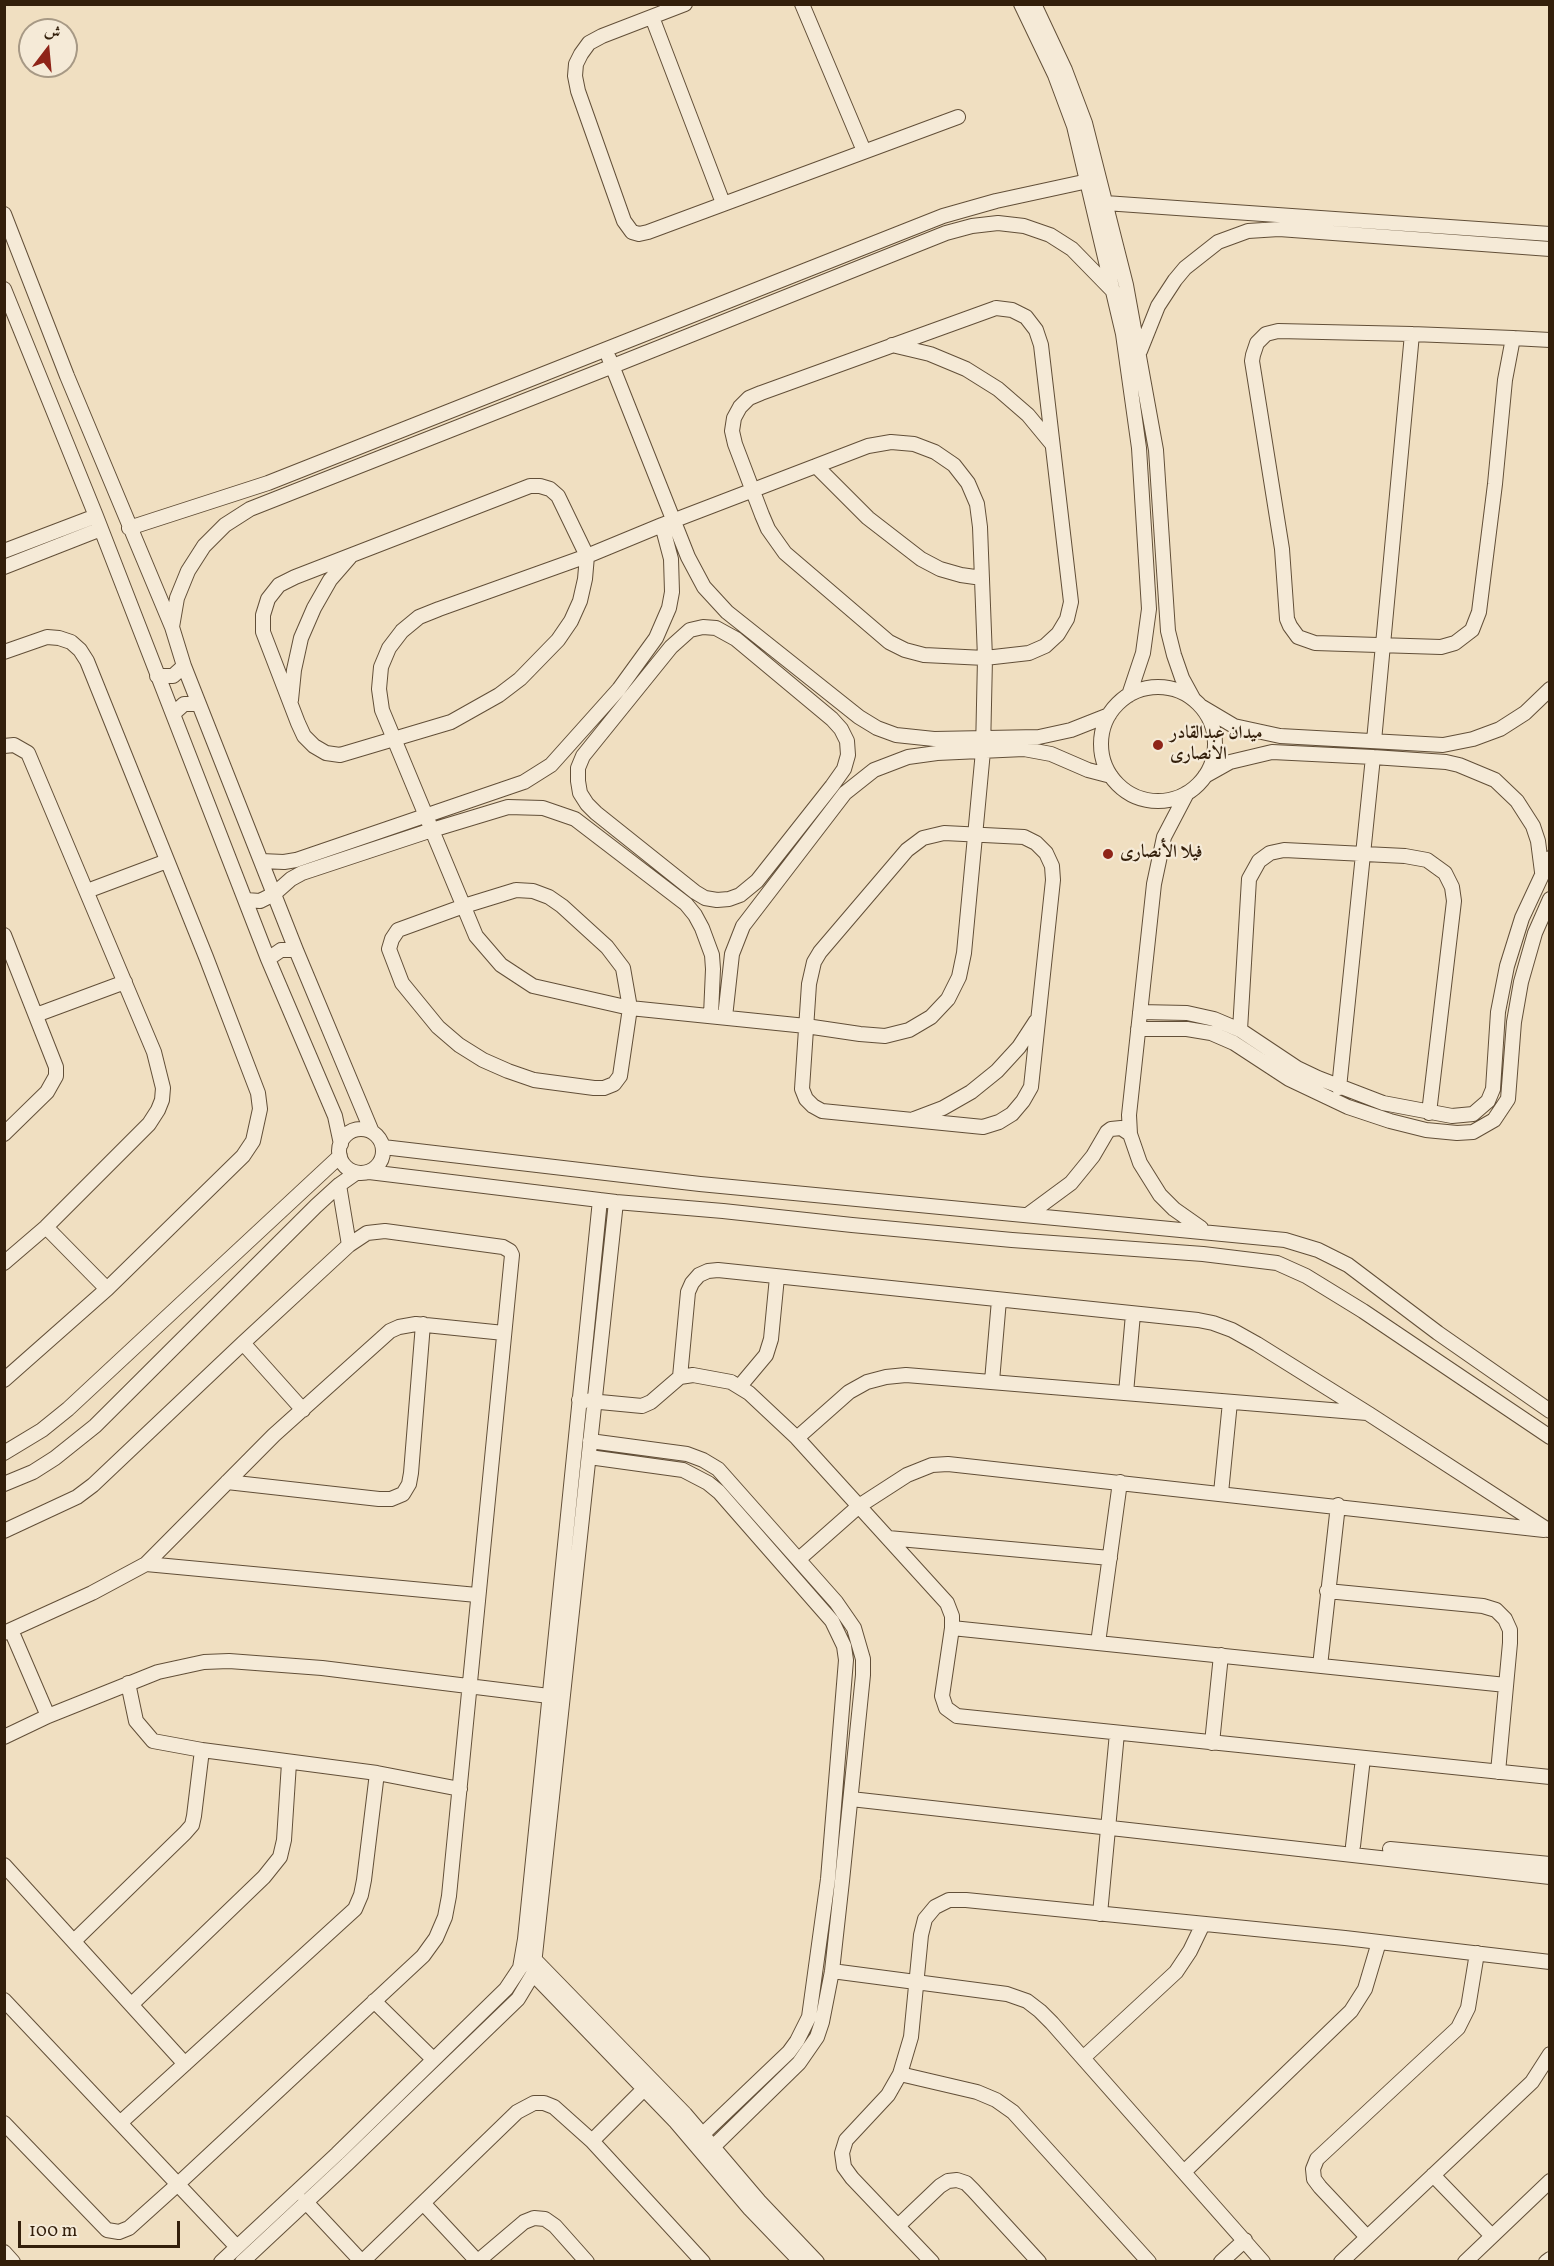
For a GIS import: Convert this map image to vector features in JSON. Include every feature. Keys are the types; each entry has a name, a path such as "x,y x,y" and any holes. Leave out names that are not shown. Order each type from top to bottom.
{"street":[{"path":"685,4 602,36 590,43 580,54 576,64 575,76 578,91 624,220 632,232 639,234 958,117"},
{"path":"802,4 864,152"},
{"path":"1021,4 1065,100 1088,181 1123,334 1139,448 1149,609 1143,653 1129,695"},
{"path":"1034,4 1075,96 1093,151 1126,285 1156,450 1168,631 1173,655 1182,678 1212,725 1215,740 1214,756 1205,776"},
{"path":"652,17 723,203"},
{"path":"129,528 268,483 943,216 996,201 1088,181"},
{"path":"1106,203 1550,234"},
{"path":"4,214 9,235 171,627 184,666 296,950 372,1132"},
{"path":"171,627 177,598 188,571 204,546 225,525 250,508 613,366 946,232 972,226 1007,224 1024,226 1050,235 1072,249 1114,292"},
{"path":"1140,353 1158,306 1170,286 1185,268 1218,242 1248,231 1279,229 1550,249"},
{"path":"4,289 268,959 335,1116 340,1150 346,1167 363,1173 616,1202 1263,1260 1288,1267 1306,1276 1422,1350 1550,1437"},
{"path":"996,308 1012,310 1026,317 1036,330 1041,345 1052,445 1071,602 1067,619 1058,634 1045,646 1029,653 985,658 924,655 905,650 889,642 785,553 768,529 732,431 734,418 749,398 996,308"},
{"path":"1513,338 1505,380 1495,484 1479,612 1475,624 1462,640 1449,646 1309,642 1299,637 1290,626 1286,612 1282,549 1252,355 1262,338 1278,331 1412,334 1513,338 1550,340"},
{"path":"1374,741 1381,645 1412,334"},
{"path":"892,345 930,354 966,369 998,389 1028,415 1052,445"},
{"path":"605,350 613,366 668,522 704,587 727,612 859,717 877,728 896,735 915,738 1038,751 1111,776"},
{"path":"891,442 914,444 935,452 954,465 968,483 977,504 985,658 983,744 964,953 959,977 948,999 931,1017 909,1030 885,1036 630,1008 533,986 501,965 476,936 382,710 379,689 381,668 389,648 402,631 419,617 587,556 668,522 816,466 868,446 891,442"},
{"path":"816,466 868,518 921,559 940,569 982,578"},
{"path":"530,486 550,489 558,496 587,556 580,601 571,621 540,660 513,684 475,710 451,722 340,755 326,753 304,736 263,632 262,615 268,599 279,585 294,577 530,486"},
{"path":"261,861 296,860 524,782 538,775 562,754 619,689 656,638 669,608 673,576 668,522"},
{"path":"4,551 42,536 98,523"},
{"path":"4,567 48,550 98,523"},
{"path":"42,536 48,550"},
{"path":"291,702 294,670 314,608 330,580 351,555"},
{"path":"716,628 727,612"},
{"path":"703,627 716,628 736,639 841,729 847,741 848,755 844,769 757,881 740,895 729,899 711,899 694,892 587,804 580,793 578,780 578,768 583,756 681,638 690,630 703,627"},
{"path":"4,652 47,637 59,638 71,642 87,661 258,1093 260,1109 253,1141 243,1156 107,1289 4,1380"},
{"path":"157,676 172,676 184,666"},
{"path":"1542,873 1542,857 1533,826 1517,801 1495,780 1471,769 1446,762 1272,752 1230,762 1205,776 1187,792 1173,799 1157,801 1142,798 1127,791 1111,776 1104,762 1101,746 1103,730 1109,715 1121,700 1142,689 1162,687 1183,692 1218,718 1251,731 1280,736 1443,745 1473,739 1513,721 1550,689"},
{"path":"173,714 184,704 199,704"},
{"path":"718,1016 736,940 752,914 845,793 858,780 874,770 908,757 1055,735 1109,715"},
{"path":"4,746 14,745 28,753 125,982 157,1062 163,1088 162,1100 148,1124 46,1227 4,1263"},
{"path":"1339,1088 1373,757"},
{"path":"844,769 858,780"},
{"path":"1187,792 1159,853 1129,1114 1130,1134 1140,1163 1160,1195 1174,1209 1205,1231"},
{"path":"575,819 587,804"},
{"path":"246,900 260,901 274,894 291,879 302,873 508,807 526,806 560,812 575,819 686,904 702,928 712,955 718,1016"},
{"path":"933,834 1024,837 1041,848 1052,866 1053,880 1037,1020 1030,1087 1023,1101 999,1122 983,1126 822,1111 806,1099 802,1089 811,973 814,962 907,850 914,843 933,834"},
{"path":"1240,1030 1249,879 1254,866 1270,853 1284,850 1405,856 1427,860 1445,873 1452,887 1454,901 1429,1113"},
{"path":"1140,1012 1200,1015 1240,1030 1297,1068 1339,1088 1383,1103 1429,1113 1467,1116 1480,1110 1491,1095 1495,1075 1498,1012 1507,966 1522,918 1550,858"},
{"path":"87,891 167,861"},
{"path":"757,881 770,893"},
{"path":"516,890 533,891 549,897 562,906 616,957 627,981 630,1008 620,1076 614,1084 604,1088 534,1080 483,1060 459,1045 438,1027 402,983 390,949 392,939 399,930 464,906 516,890"},
{"path":"686,904 694,892"},
{"path":"1138,1029 1187,1029 1212,1033 1234,1042 1289,1079 1348,1107 1415,1127 1457,1133 1473,1131 1494,1120 1508,1099 1514,1022 1521,982 1535,933 1550,899"},
{"path":"4,935 56,1067 56,1076 47,1092 4,1134"},
{"path":"268,959 281,950 296,950"},
{"path":"36,1015 125,982"},
{"path":"912,1120 943,1108 980,1085 997,1071 1019,1047 1037,1020"},
{"path":"1029,1214 1083,1170 1111,1129 1121,1128 1130,1134"},
{"path":"4,1452 42,1430 68,1409 340,1150 348,1134 366,1130 377,1136 383,1147 379,1165 339,1185 94,1426 55,1458 33,1472 5,1484"},
{"path":"383,1147 770,1191 1277,1238 1325,1253 1367,1278 1437,1333 1550,1411"},
{"path":"339,1185 349,1245"},
{"path":"723,1211 729,1208 734,1200 731,1187"},
{"path":"767,1215 764,1210 764,1197 770,1191"},
{"path":"242,2262 518,1999 534,1967 537,1880 549,1696 600,1200"},
{"path":"221,2262 337,2154 506,1989 520,1968 537,1880 589,1457 616,1202"},
{"path":"46,1227 107,1289"},
{"path":"4,1532 86,1491 349,1245 366,1233 385,1231 507,1249 512,1255 449,1896 445,1917 436,1938 423,1956 129,2228 118,2232 107,2230 4,2123"},
{"path":"680,1377 688,1292 699,1275 708,1271 718,1270 1198,1320 1232,1330 1369,1414 1549,1530"},
{"path":"741,1386 766,1355 771,1339 777,1277"},
{"path":"992,1381 999,1300"},
{"path":"1126,1393 1133,1314"},
{"path":"48,1716 8,1632 102,1588 146,1564 227,1482 390,1331 407,1324 423,1324 504,1333"},
{"path":"227,1482 391,1499 402,1494 409,1484 411,1473 423,1324"},
{"path":"1422,1350 1437,1333"},
{"path":"243,1343 303,1410"},
{"path":"579,1400 642,1406 651,1402 680,1377 693,1375 741,1386 797,1437 947,1603 952,1616 952,1628 942,1696 946,1708 957,1716 1550,1777"},
{"path":"797,1437 849,1392 886,1377 906,1375 1369,1414"},
{"path":"1221,1493 1230,1402"},
{"path":"590,1441 687,1454 704,1460 718,1469 799,1559 860,1643 863,1675 851,1795 812,2004 804,2030 789,2052 703,2134"},
{"path":"589,1457 683,1470 708,1483 839,1617 846,1674 832,1971 822,2022 800,2063 713,2147"},
{"path":"799,1559 859,1506 907,1475 932,1465 948,1464 1338,1505 1549,1530"},
{"path":"1098,1643 1120,1482"},
{"path":"1320,1666 1338,1505"},
{"path":"888,1538 1110,1558"},
{"path":"146,1564 477,1595"},
{"path":"1327,1591 1483,1606 1496,1610 1505,1618 1510,1630 1498,1772"},
{"path":"952,1628 1506,1685"},
{"path":"1212,1743 1221,1655"},
{"path":"4,1737 48,1716 129,1683 172,1668 204,1662 229,1661 322,1668 549,1696"},
{"path":"129,1683 136,1721 153,1742 377,1773 460,1789"},
{"path":"1100,1914 1117,1733"},
{"path":"74,1941 192,1825 202,1750"},
{"path":"1353,1846 1363,1758"},
{"path":"132,2004 264,1877 280,1857 284,1840 289,1762"},
{"path":"120,2123 354,1909 363,1887 377,1773"},
{"path":"851,1795 1108,1823 1550,1877"},
{"path":"1108,1823 1550,1864"},
{"path":"4,1865 185,2064"},
{"path":"932,2262 852,2178 844,2167 842,2153 846,2140 888,2095 900,2074 911,2037 925,1919 935,1907 949,1900 1379,1942 1550,1962"},
{"path":"1083,2058 1176,1972 1190,1951 1203,1924"},
{"path":"1184,2172 1351,2010 1365,1989 1379,1942"},
{"path":"1367,2237 1320,2187 1314,2179 1313,2169 1317,2159 1458,2028 1468,2008 1477,1953"},
{"path":"534,1967 681,2118 750,2210 801,2262"},
{"path":"832,1971 1018,1996 1041,2011 1263,2262"},
{"path":"4,2000 236,2246"},
{"path":"374,2001 433,2059"},
{"path":"571,2005 644,2089 703,2134 759,2201 818,2262"},
{"path":"476,2018 487,2029"},
{"path":"1341,2262 1532,2082 1550,2054"},
{"path":"900,2074 977,2092 996,2100 1013,2112 1149,2262"},
{"path":"592,2141 644,2089"},
{"path":"305,2201 362,2262 525,2106 544,2103 554,2107 592,2141 703,2262"},
{"path":"337,2154 347,2164"},
{"path":"1433,2175 1492,2236"},
{"path":"898,2226 940,2186 948,2181 957,2180 966,2183 1039,2262"},
{"path":"1465,2262 1550,2181"},
{"path":"423,2203 478,2261 524,2222 534,2218 545,2219 555,2226 587,2262"},
{"path":"1221,2262 1245,2240"},
{"path":"4,2252 13,2262"}],"place":[{"name":"ميدان عبدالقادر الانصارى","path":"1158,745"},
{"name":"فيلا الأنصارى","path":"1108,854"}]}
